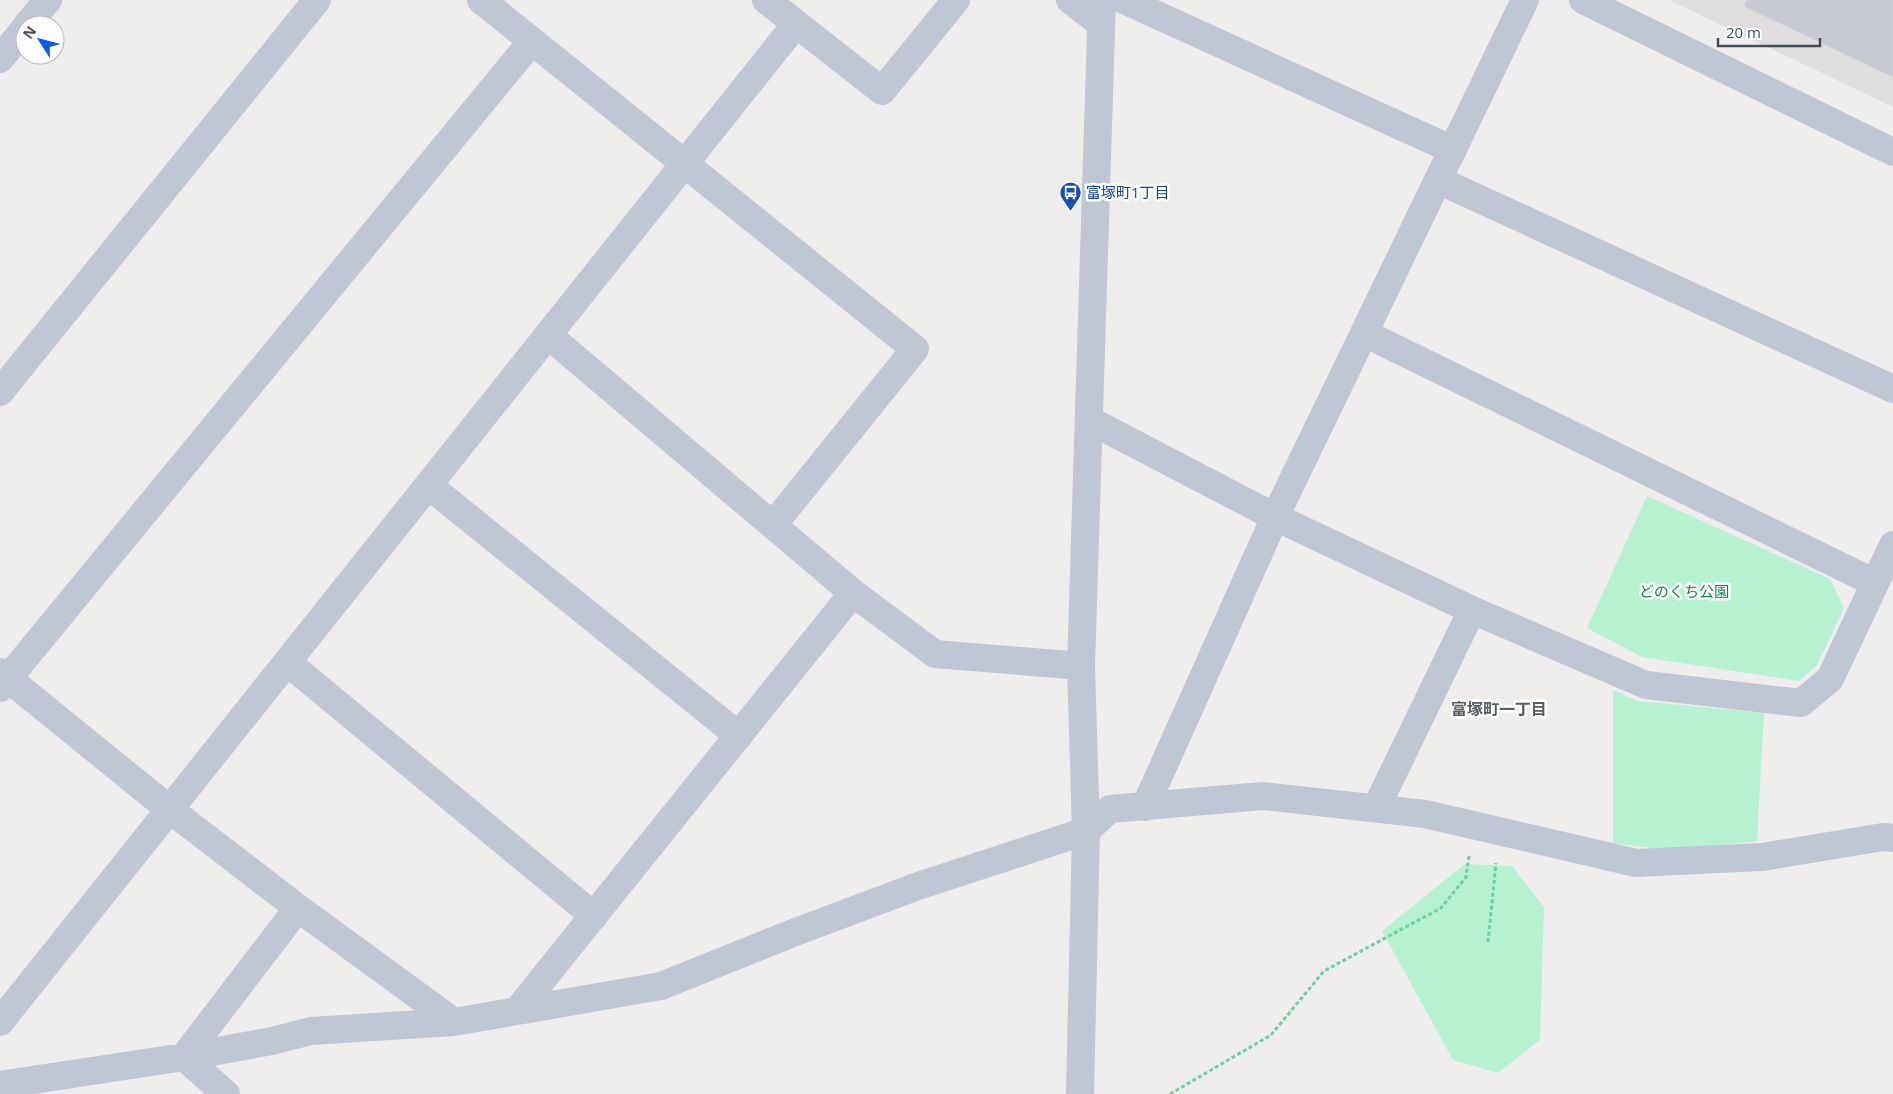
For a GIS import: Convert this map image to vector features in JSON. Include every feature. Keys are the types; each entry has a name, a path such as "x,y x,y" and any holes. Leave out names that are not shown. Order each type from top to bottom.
{"street":[{"path":"35,15 48,0"},
{"path":"0,392 317,0"},
{"path":"481,0 915,348 773,525"},
{"path":"766,0 882,91 956,0"},
{"path":"1070,0 1101,12 1081,666 1086,831 1080,1094"},
{"path":"1124,0 1453,150"},
{"path":"1145,807 1275,518 1525,0"},
{"path":"1582,0 1893,152"},
{"path":"0,1022 796,24"},
{"path":"0,59 15,40"},
{"path":"454,1022 298,908 2,679 532,41"},
{"path":"1438,180 1893,389"},
{"path":"1364,333 1875,583"},
{"path":"548,335 853,593 935,654 1081,666"},
{"path":"1089,420 1275,518 1472,610 1646,684 1801,703 1830,679 1893,544"},
{"path":"428,485 739,736"},
{"path":"517,1011 853,593"},
{"path":"1376,808 1472,610"},
{"path":"287,662 594,916"},
{"path":"0,1085 184,1058 272,1042 311,1031 454,1022 660,986 918,886 1086,831 1110,809 1263,796 1425,814 1636,863 1762,857 1883,837 1893,838"},
{"path":"184,1058 298,908"},
{"path":"184,1058 226,1094"}],"path":[{"path":"1170,1094 1271,1036 1324,971 1441,908 1466,877 1472,824"},
{"path":"1488,942 1500,830"}],"shaded area":[{"path":"1669,0 1893,0 1893,107"}],"green space":[{"name":"どのくち公園","path":"1647,496 1830,579 1844,608 1817,665 1799,681 1642,657 1587,628"},
{"path":"1613,690 1638,701 1764,713 1757,841 1673,851 1613,843"},
{"path":"1465,864 1512,866 1544,907 1540,1040 1498,1073 1453,1060 1382,931"}],"building":[{"path":"1747,0 1893,0 1893,77 1744,6"}],"place":[{"name":"富塚町1丁目","path":"1070,211"}],"district":[{"name":"富塚町一丁目","path":"1499,709"}]}
